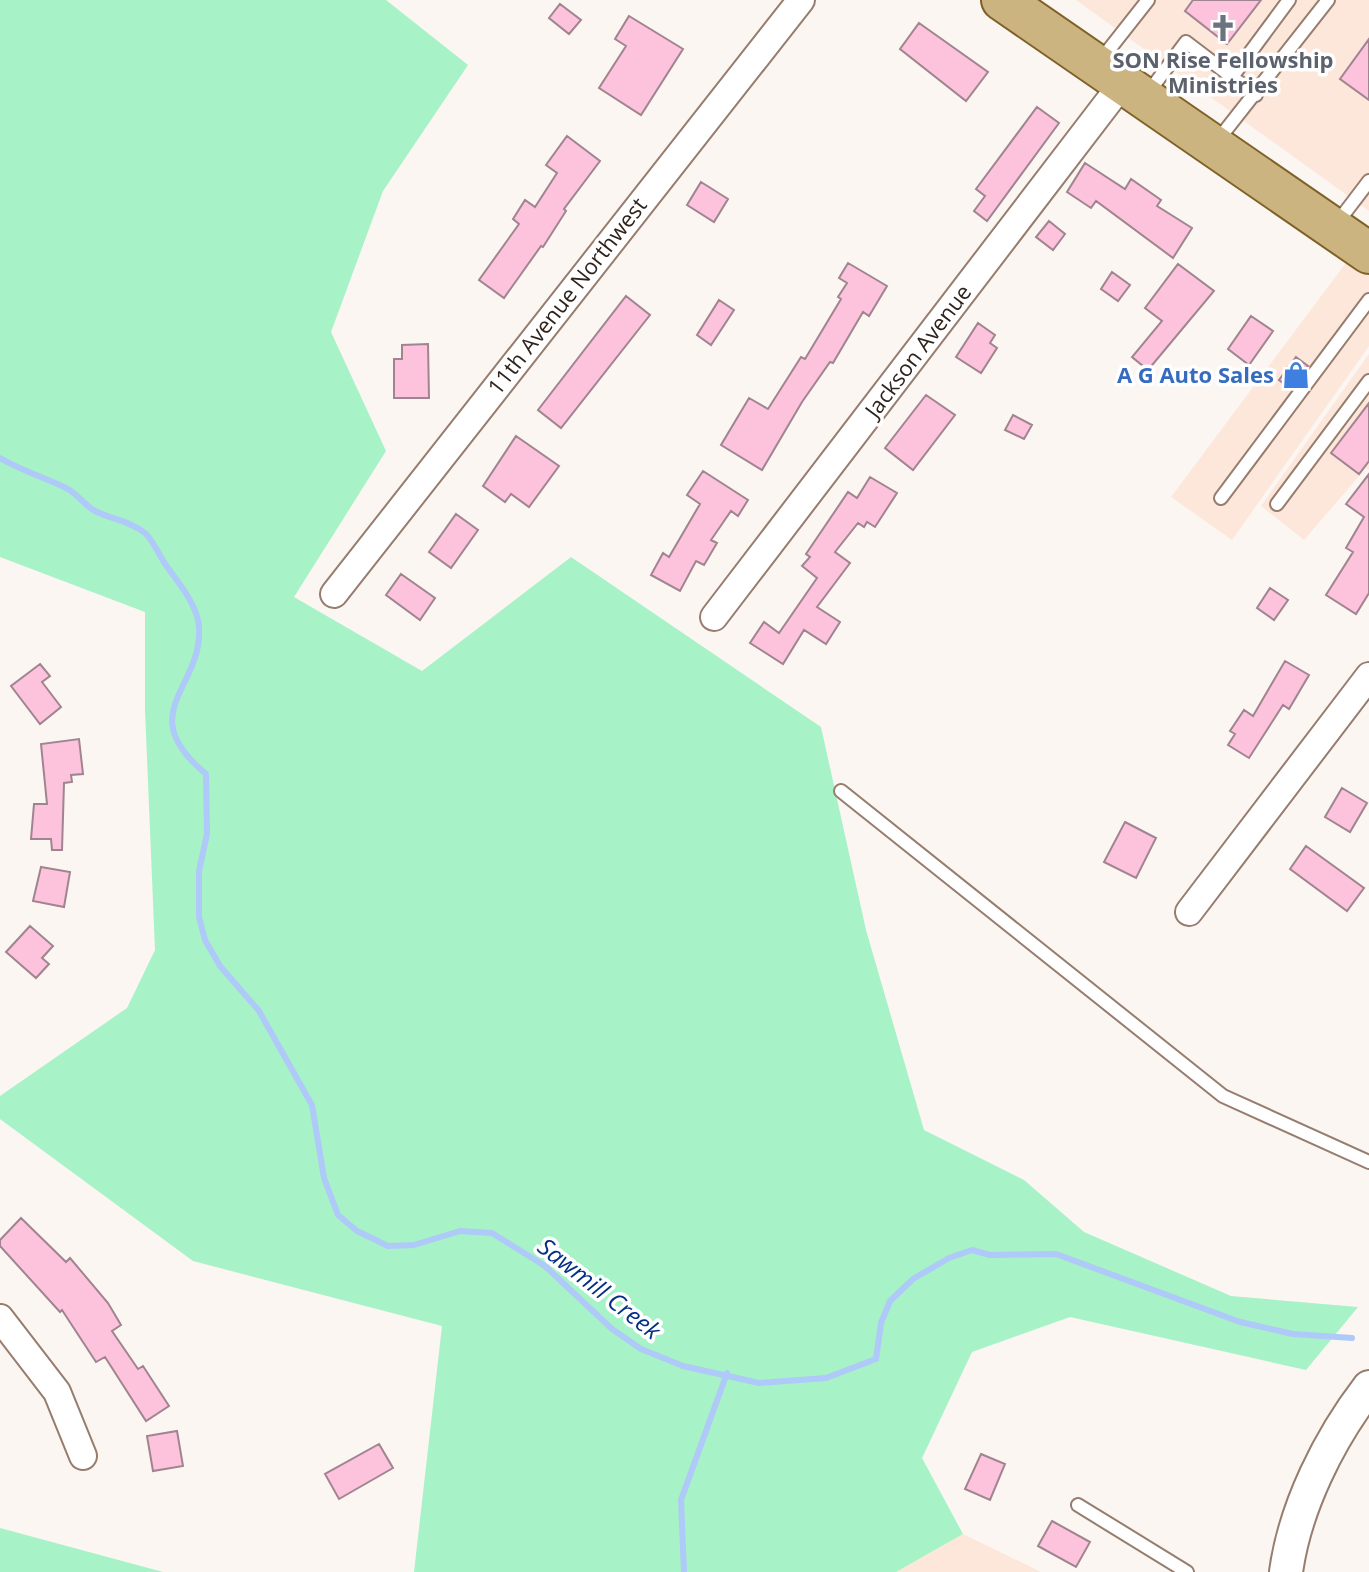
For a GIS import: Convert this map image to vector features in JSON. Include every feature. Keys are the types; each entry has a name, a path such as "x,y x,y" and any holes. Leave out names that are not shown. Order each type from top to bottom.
{"main road":[{"path":"1002,0 1369,253"}],"street":[{"name":"11th Avenue Northwest","path":"334,594 801,0"},
{"name":"Jackson Avenue","path":"714,617 1121,83"},
{"path":"1189,912 1369,676"},
{"path":"0,1318 57,1392 83,1456"},
{"path":"1286,1572 1290,1542 1322,1463 1351,1411 1369,1387"}],"lane":[{"path":"1121,83 1148,0"},
{"path":"1232,77 1289,0"},
{"path":"1213,146 1328,0"},
{"path":"1121,83 1186,42 1256,95"},
{"path":"1332,228 1369,181"},
{"path":"1221,498 1369,300"},
{"path":"1277,504 1369,381"},
{"path":"841,791 1223,1096 1369,1162"},
{"path":"1078,1505 1187,1572"}],"shaded area":[{"path":"1076,0 1369,0 1369,211"},
{"path":"1369,232 1369,346 1232,540 1171,497"},
{"path":"1369,354 1369,470 1366,468 1304,540 1261,506"},
{"path":"963,1534 1041,1572 896,1572"}],"green space":[{"path":"0,0 386,0 468,65 383,191 331,332 386,451 294,597 422,671 571,557 821,727 866,930 924,1130 1024,1180 1084,1232 1231,1296 1358,1307 1306,1370 1070,1317 972,1352 922,1458 963,1534 896,1572 414,1572 442,1326 193,1261 0,1119 0,1096 127,1008 155,950 145,710 145,612 0,557"},
{"path":"0,1528 163,1572 0,1572"}],"building":[{"name":"SON Rise Fellowship Ministries","path":"1193,0 1261,0 1227,44 1185,11"},
{"path":"560,4 581,20 569,34 549,18"},
{"path":"629,16 683,49 641,115 599,88 626,46 615,39"},
{"path":"919,23 988,72 966,101 900,49"},
{"path":"1369,39 1369,100 1340,79"},
{"path":"1037,107 1059,123 987,221 974,211 985,196 976,189"},
{"path":"567,136 600,161 564,209 566,211 543,247 504,298 479,280 519,224 513,219 525,200 535,207 557,173 546,165"},
{"path":"1085,163 1125,189 1131,179 1161,200 1157,206 1192,228 1173,258 1096,201 1091,208 1067,192"},
{"path":"701,182 728,199 714,222 687,205"},
{"path":"1049,221 1065,234 1053,250 1036,237"},
{"path":"848,263 887,286 869,316 863,312 833,363 830,362 802,402 762,470 721,445 749,398 768,409 801,357 805,359 841,299 838,297 847,283 839,278"},
{"path":"1178,264 1214,291 1148,370 1132,357 1162,321 1145,308"},
{"path":"1112,272 1130,285 1118,301 1101,289"},
{"path":"626,296 650,315 561,428 538,410"},
{"path":"719,300 734,310 711,345 697,335"},
{"path":"1251,316 1273,331 1249,365 1228,349"},
{"path":"978,323 995,335 990,343 997,348 981,373 956,357"},
{"path":"428,344 429,398 394,398 394,359 402,359 402,345"},
{"name":"A G Auto Sales","path":"1296,357 1308,366 1291,389 1279,380"},
{"path":"926,395 955,415 913,470 885,448"},
{"path":"1369,403 1369,461 1359,474 1331,453"},
{"path":"1013,415 1032,425 1024,439 1005,430"},
{"path":"516,436 559,466 529,507 511,494 505,502 483,486"},
{"path":"703,471 748,500 738,516 731,511 711,540 717,543 704,565 696,561 680,591 651,575 663,553 669,557 700,504 687,495"},
{"path":"1369,474 1369,593 1356,614 1326,595 1353,552 1346,548 1364,517 1346,504"},
{"path":"870,477 897,493 875,527 867,522 864,527 858,523 835,552 850,563 817,607 840,622 826,644 804,630 783,664 750,643 764,622 779,633 817,578 802,566 810,557 806,554 848,492 857,498"},
{"path":"456,514 478,530 451,568 429,552"},
{"path":"401,574 435,598 420,620 386,595"},
{"path":"1270,588 1288,600 1274,620 1257,608"},
{"path":"1285,661 1309,675 1289,709 1283,705 1249,758 1228,745 1235,734 1230,731 1244,710 1253,716"},
{"path":"40,664 50,676 42,682 61,707 40,724 11,686"},
{"path":"79,739 83,774 71,775 72,782 64,783 62,850 52,850 51,839 31,839 34,804 47,804 41,744"},
{"path":"1342,788 1367,803 1350,832 1325,817"},
{"path":"1125,822 1156,838 1136,878 1104,862"},
{"path":"1306,846 1364,888 1347,911 1290,869"},
{"path":"41,867 70,872 64,907 33,901"},
{"path":"30,926 53,946 42,958 49,964 36,978 6,952"},
{"path":"21,1218 66,1262 70,1258 108,1303 121,1325 112,1331 138,1369 143,1366 169,1406 146,1421 105,1357 96,1362 62,1310 60,1312 0,1246 0,1240"},
{"path":"177,1431 183,1466 153,1471 147,1436"},
{"path":"379,1444 393,1468 339,1499 325,1474"},
{"path":"981,1454 1005,1464 990,1500 965,1489"},
{"path":"1052,1521 1090,1542 1076,1567 1038,1546"}],"waterway":[{"name":"Sawmill Creek","path":"0,458 66,488 95,511 145,533 192,604 199,627 197,649 172,717 174,734 185,752 206,774 207,834 199,871 199,917 205,940 220,966 259,1011 312,1105 324,1178 338,1215 357,1231 388,1246 414,1245 460,1231 492,1233 545,1266 612,1329 641,1349 683,1366 759,1383 826,1378 876,1359 881,1323 890,1301 913,1279 949,1258 972,1250 990,1255 1056,1254 1240,1322 1293,1334 1352,1338"},
{"path":"684,1572 681,1500 727,1373"}],"place":[{"name":"SON Rise Fellowship Ministries","path":"1223,28"},
{"name":"A G Auto Sales","path":"1296,375"}]}
